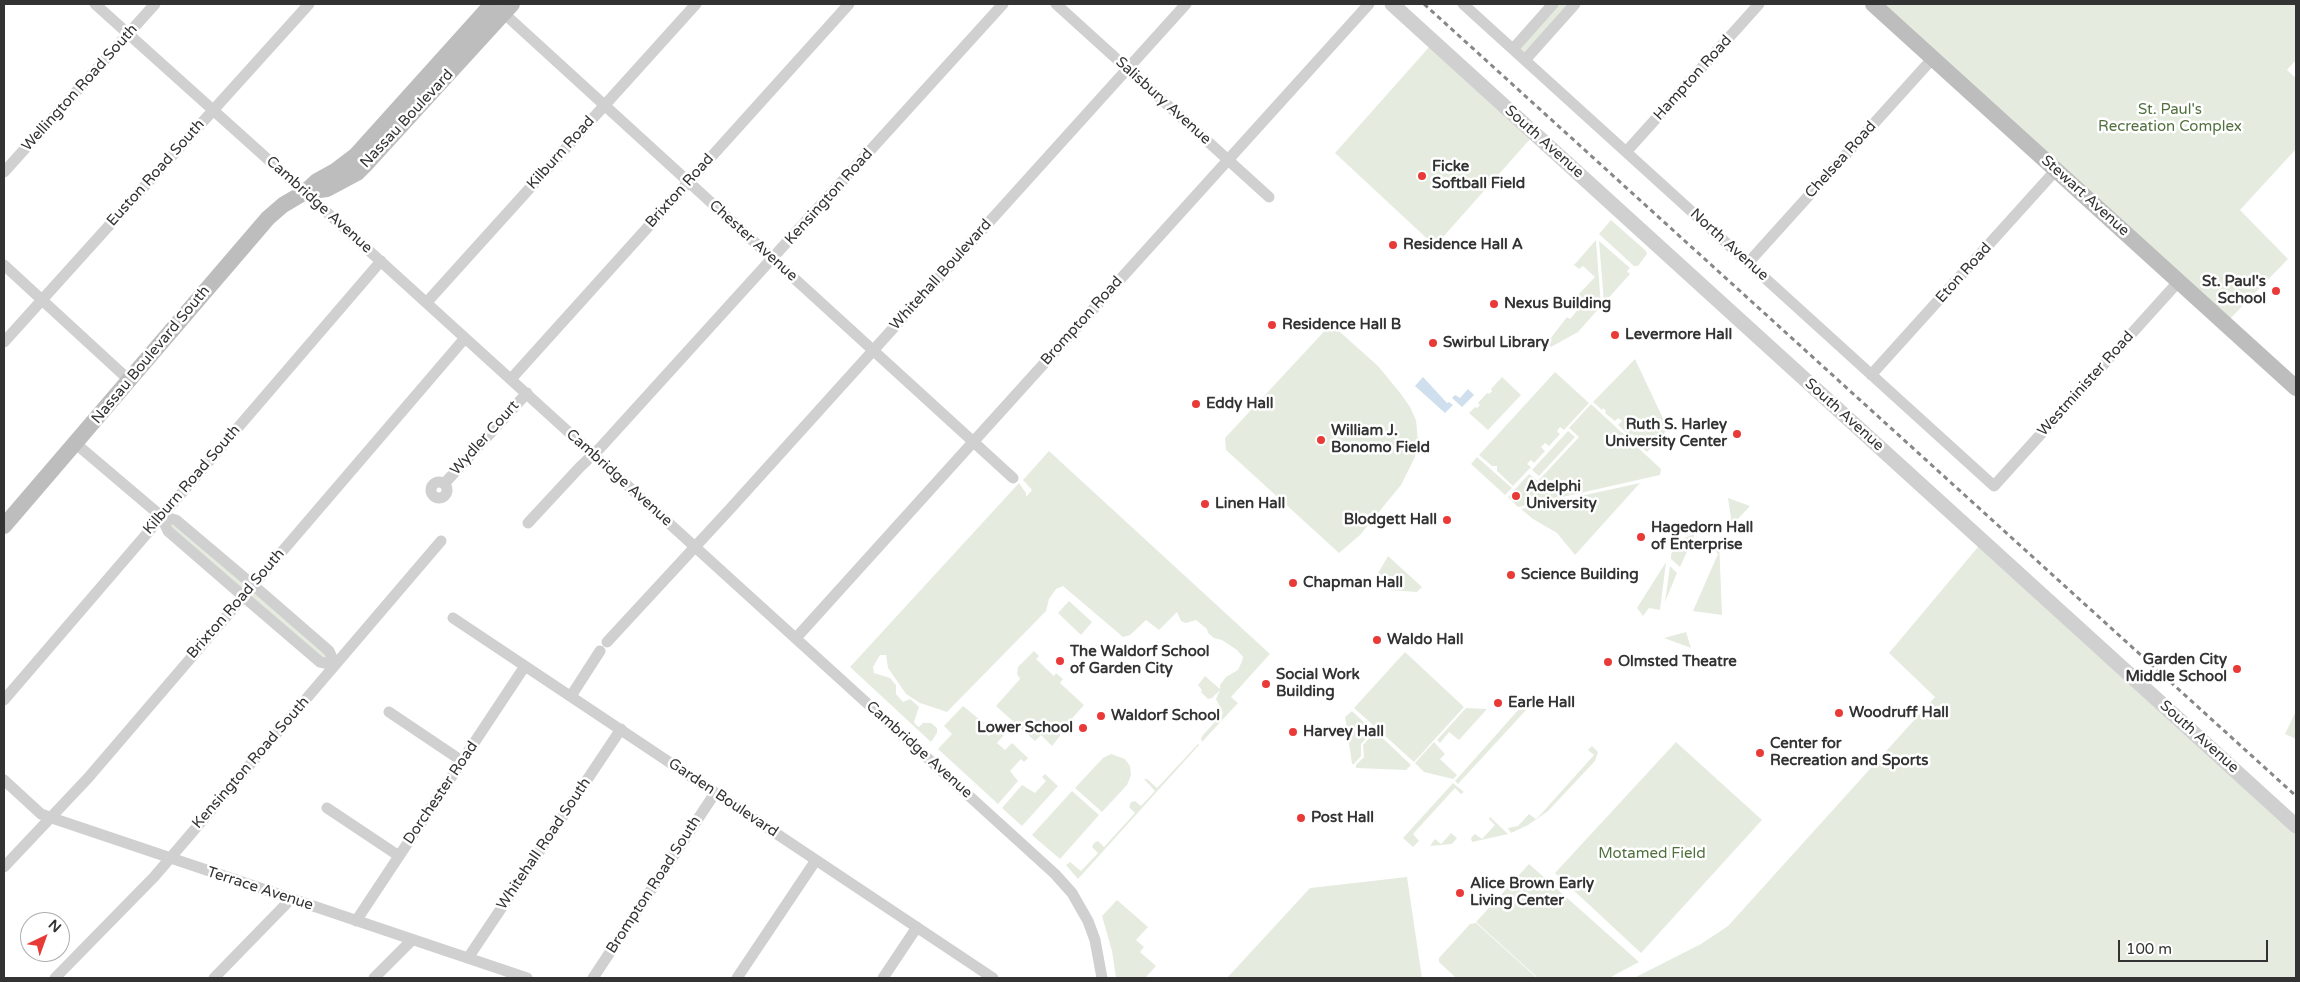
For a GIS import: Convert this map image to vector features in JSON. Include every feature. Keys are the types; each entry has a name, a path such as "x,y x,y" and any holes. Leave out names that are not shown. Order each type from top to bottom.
{"main road":[{"name":"Stewart Avenue","path":"1873,4 2296,388"},
{"name":"Nassau Boulevard","path":"305,192 317,181 335,171 356,155 500,6"},
{"name":"Nassau Boulevard South","path":"4,526 268,218 292,198 305,192"}],"street":[{"name":"Cambridge Avenue","path":"95,4 527,393 1062,881 1072,893 1088,920 1096,946 1102,978"},
{"name":"Wellington Road South","path":"4,172 155,4"},
{"name":"Euston Road South","path":"4,342 308,4"},
{"name":"Kilburn Road","path":"426,302 696,4"},
{"name":"Brixton Road","path":"511,379 849,4"},
{"name":"Kensington Road","path":"528,523 773,259 1003,4"},
{"name":"Salisbury Avenue","path":"1056,4 1269,197"},
{"name":"Whitehall Boulevard","path":"571,696 604,646 1186,4"},
{"name":"Brompton Road","path":"796,638 1369,4"},
{"name":"South Avenue","path":"1392,4 2296,826"},
{"name":"North Avenue","path":"1463,4 1994,486"},
{"path":"1513,49 1554,4"},
{"path":"1525,60 1575,4"},
{"name":"Hampton Road","path":"1626,152 1759,4"},
{"name":"Chester Avenue","path":"500,6 604,105 1014,478"},
{"name":"Chelsea Road","path":"1748,262 1933,58"},
{"name":"Eton Road","path":"1871,375 2056,170"},
{"name":"Kilburn Road South","path":"4,700 381,261"},
{"path":"4,266 130,380"},
{"name":"Westminister Road","path":"1994,486 2179,282"},
{"name":"Brixton Road South","path":"4,867 52,818 465,338"},
{"name":"Wydler Court","path":"444,484 527,393"},
{"path":"75,443 161,516 168,531 243,596 320,662 334,665"},
{"path":"161,516 176,520 253,585 329,651 334,665"},
{"name":"Kensington Road South","path":"54,978 154,877 441,541"},
{"name":"Garden Boulevard","path":"454,618 993,978"},
{"name":"Dorchester Road","path":"356,921 526,666"},
{"path":"389,712 462,761"},
{"name":"Whitehall Road South","path":"468,958 621,730"},
{"name":"Terrace Avenue","path":"4,780 41,814 168,859 527,978"},
{"name":"Brompton Road South","path":"593,978 715,793"},
{"path":"327,808 399,856"},
{"path":"737,978 816,860"},
{"path":"214,978 290,899"},
{"path":"882,978 917,927"},
{"path":"374,978 412,940"}],"green space":[{"path":"1555,4 1573,4 1525,57 1515,49"},
{"name":"St. Paul's Recreation Complex","path":"1873,4 2296,4 2296,60 2287,70 2296,78 2296,149 2240,210 2288,259 2225,324"},
{"path":"1430,46 1531,138 1435,246 1335,153"},
{"path":"1611,220 1646,251 1647,254 1638,266 1634,266 1599,234"},
{"path":"1596,240 1601,306 1578,332 1551,347 1547,343 1567,317 1570,319 1585,301 1580,296 1578,299 1576,297 1595,277 1583,266 1579,269 1574,265"},
{"path":"1599,241 1630,268 1627,271 1630,274 1604,303"},
{"name":"William J. Bonomo Field","path":"1331,324 1378,366 1401,394 1416,420 1418,441 1415,457 1401,485 1360,535 1339,553 1226,450 1225,438"},
{"path":"1635,359 1668,429 1647,452 1633,439 1634,436 1632,434 1630,436 1618,425 1622,421 1618,418 1615,421 1605,413 1606,411 1603,408 1602,410 1593,402"},
{"path":"1555,372 1589,403 1564,430 1560,427 1557,431 1560,434 1549,446 1545,443 1541,447 1545,451 1534,463 1531,460 1527,464 1531,467 1513,486 1497,471 1497,466 1492,466 1479,455"},
{"path":"1502,377 1521,395 1488,430 1469,413 1480,405 1478,403 1487,393 1489,394 1492,391 1491,389"},
{"path":"1591,404 1661,469 1660,475 1518,507 1508,497 1529,474 1538,481 1579,437 1569,428"},
{"path":"1568,431 1575,437 1539,476 1532,470"},
{"path":"1049,451 1270,654 1231,697 1238,703 1202,742 1201,738 1203,735 1223,713 1216,699 1220,690 1212,698 1208,699 1201,692 1202,690 1198,685 1205,676 1220,689 1220,685 1226,677 1238,670 1242,661 1243,657 1237,650 1222,640 1214,638 1196,620 1186,623 1181,621 1177,612 1159,630 1146,620 1130,635 1123,637 1063,586 1056,589 1049,599 1046,611 947,712 920,703 906,694 888,668 886,655 880,655 873,667 874,673 890,678 896,685 896,694 903,702 910,699 919,707 914,722 916,725 919,727 923,723 931,723 937,728 937,733 931,742 850,667 1019,483 1026,493 1026,497 1032,490 1023,480"},
{"path":"1477,457 1512,488 1505,495 1471,464"},
{"path":"1640,483 1575,555 1557,533 1533,519 1521,509"},
{"path":"1728,498 1750,506 1732,525"},
{"path":"161,516 176,520 329,651 335,665 320,662 168,531"},
{"path":"1695,534 1680,567 1671,559 1671,554 1681,539"},
{"path":"1719,541 1722,615 1693,611 1718,554 1713,548"},
{"path":"1983,541 2296,832 2296,978 1634,978 1701,944 1728,926 1935,697 1889,653"},
{"path":"1388,556 1422,587 1417,592 1389,590 1391,587 1377,575"},
{"path":"1666,562 1660,610 1649,608 1643,616 1637,608"},
{"path":"1670,566 1677,573 1665,602"},
{"path":"1069,601 1092,622 1081,635 1058,613"},
{"path":"1686,632 1691,648 1664,638"},
{"path":"1034,651 1039,656 1036,659 1054,676 1056,673 1063,679 1060,683 1084,705 1060,732 1060,736 1052,746 1041,735 1035,741 996,706 1020,679 1017,674 1018,667"},
{"path":"1405,652 1464,707 1414,762 1354,708"},
{"path":"1528,699 1526,710 1458,784 1455,781"},
{"path":"963,706 984,723 980,728 989,736 996,728 1004,735 997,743 1005,750 1012,743 1028,758 1024,762 1021,759 1010,771 1018,781 998,804 938,749 952,734 944,726"},
{"path":"1466,708 1487,709 1459,740 1449,732 1440,743 1437,740"},
{"path":"1352,711 1370,730 1369,735 1361,744 1361,756 1354,764 1352,764 1345,717"},
{"path":"2296,711 2296,739 2285,734"},
{"path":"1373,729 1411,765 1406,770 1356,768 1356,765 1364,757 1363,745 1370,737"},
{"path":"1434,742 1445,754 1440,759 1457,775 1453,779 1424,772 1415,763"},
{"name":"Motamed Field","path":"1676,742 1762,820 1641,953 1555,873"},
{"path":"1198,744 1078,879 1066,865 1070,862 1081,871 1098,853 1092,847 1094,843 1098,841 1104,847 1135,813 1129,807 1131,802 1135,801 1141,806 1155,791 1144,779 1147,779 1157,788"},
{"path":"1592,746 1598,752 1595,761 1548,811 1528,825 1511,833 1508,828 1518,826 1529,814 1536,819 1542,813 1594,755 1588,750"},
{"path":"1111,754 1125,759 1130,766 1131,775 1127,785 1102,812 1075,788 1103,758"},
{"path":"1045,774 1058,786 1022,826 1002,808 1022,785 1035,793 1046,781 1042,777"},
{"path":"1453,783 1464,792 1461,794 1455,788 1413,834 1419,841 1413,847 1403,838"},
{"path":"1072,791 1099,815 1060,859 1032,835"},
{"path":"1490,817 1508,834 1472,842 1471,838 1475,834 1482,839 1495,825 1489,819"},
{"path":"1451,833 1457,838 1452,844 1430,846 1435,839 1441,844"},
{"path":"1529,864 1639,962 1609,978 1538,978 1476,922"},
{"path":"1407,877 1422,978 1227,978 1310,888"},
{"path":"1117,900 1148,927 1136,940 1144,947 1140,952 1156,966 1145,978 1116,978 1112,951 1102,916"},
{"path":"1476,923 1537,978 1456,978 1439,962 1439,958 1470,924"}],"water":[{"path":"1423,377 1447,403 1449,402 1453,405 1445,413 1415,386"},
{"path":"1468,389 1474,395 1462,407 1452,398 1455,395 1460,398"}],"railway":[{"path":"1424,4 2296,796"}],"place":[{"name":"Ficke Softball Field","path":"1422,176"},
{"name":"Residence Hall A","path":"1393,245"},
{"name":"St. Paul's School","path":"2276,291"},
{"name":"Nexus Building","path":"1494,304"},
{"name":"Residence Hall B","path":"1272,325"},
{"name":"Levermore Hall","path":"1615,335"},
{"name":"Swirbul Library","path":"1433,343"},
{"name":"Eddy Hall","path":"1196,404"},
{"name":"Ruth S. Harley University Center","path":"1737,434"},
{"name":"William J. Bonomo Field","path":"1321,440"},
{"name":"Adelphi University","path":"1516,496"},
{"name":"Linen Hall","path":"1205,504"},
{"name":"Blodgett Hall","path":"1447,520"},
{"name":"Hagedorn Hall of Enterprise","path":"1641,537"},
{"name":"Science Building","path":"1511,575"},
{"name":"Chapman Hall","path":"1293,583"},
{"name":"Waldo Hall","path":"1377,640"},
{"name":"The Waldorf School of Garden City","path":"1060,661"},
{"name":"Olmsted Theatre","path":"1608,662"},
{"name":"Garden City Middle School","path":"2237,669"},
{"name":"Social Work Building","path":"1266,684"},
{"name":"Earle Hall","path":"1498,703"},
{"name":"Woodruff Hall","path":"1839,713"},
{"name":"Waldorf School","path":"1101,716"},
{"name":"Lower School","path":"1083,728"},
{"name":"Harvey Hall","path":"1293,732"},
{"name":"Center for Recreation and Sports","path":"1760,753"},
{"name":"Post Hall","path":"1301,818"},
{"name":"Alice Brown Early Living Center","path":"1460,893"}]}
